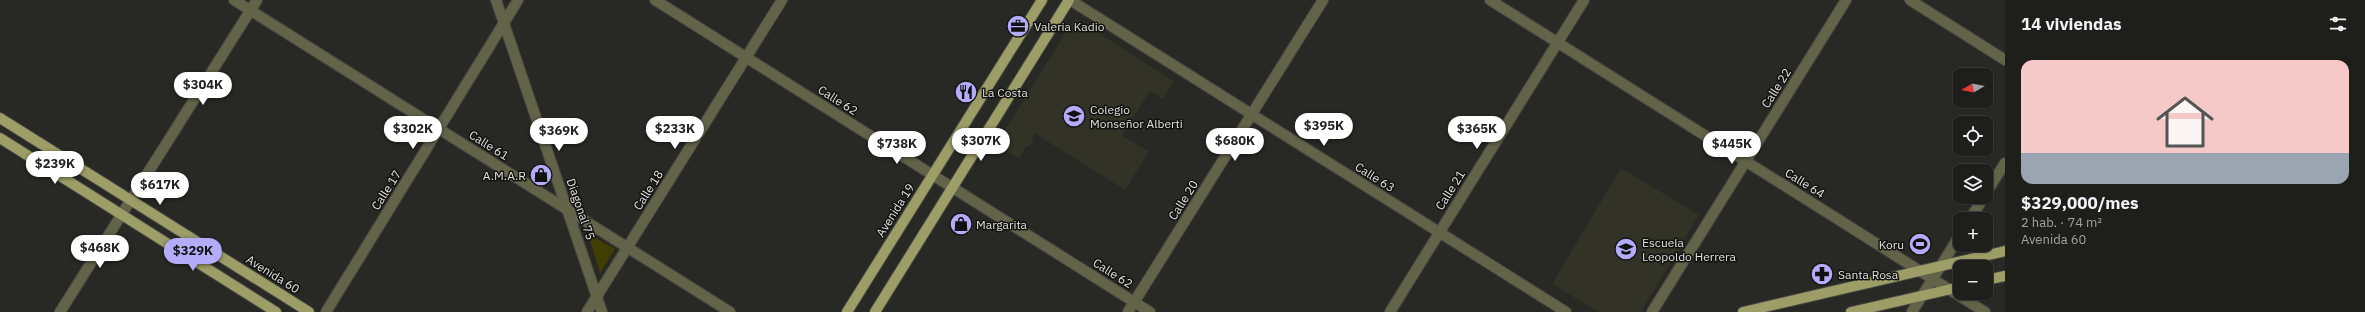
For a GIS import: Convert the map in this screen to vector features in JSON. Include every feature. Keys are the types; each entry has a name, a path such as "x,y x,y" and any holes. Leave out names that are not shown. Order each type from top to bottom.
{"main road":[{"name":"Avenida 19","path":"847,312 1042,0"},
{"path":"875,312 1070,0"},
{"name":"Avenida 60","path":"0,118 309,312"},
{"path":"0,138 276,312"},
{"path":"1743,312 2005,251"},
{"path":"1993,279 2005,276"},
{"path":"1851,312 1953,288"}],"street":[{"name":"Calle 61","path":"234,0 567,208 730,312"},
{"path":"60,312 121,214 132,201 257,0"},
{"name":"Diagonal 75","path":"496,0 602,312"},
{"name":"Calle 17","path":"326,312 518,0"},
{"name":"Calle 62","path":"655,0 1150,312"},
{"name":"Calle 18","path":"587,312 782,0"},
{"name":"Calle 63","path":"1070,0 1566,312"},
{"name":"Calle 20","path":"1128,312 1323,0"},
{"name":"Calle 64","path":"1490,0 1985,312"},
{"name":"Calle 21","path":"1390,312 1584,0"},
{"name":"Calle 22","path":"1652,312 1846,0"},
{"path":"1910,0 2005,60"},
{"path":"1993,182 2005,163"},
{"path":"1912,312 1953,245"}],"shaded area":[{"name":"Colegio Monseñor Alberti","path":"1075,18 1174,81 1163,99 1150,91 1122,135 1149,152 1125,190 1034,133 1032,144 1026,147 1019,159 996,144"},
{"name":"Escuela Leopoldo Herrera","path":"1621,168 1699,215 1641,312 1599,312 1552,284"},
{"path":"588,234 615,249 600,273"}],"place":[{"name":"Valeria Kadio","path":"1018,26"},
{"name":"La Costa","path":"966,92"},
{"name":"Colegio Monseñor Alberti","path":"1074,116"},
{"name":"A.M.A.R","path":"541,175"},
{"name":"Margarita","path":"961,224"},
{"name":"Koru","path":"1920,244"},
{"name":"Escuela Leopoldo Herrera","path":"1626,249"},
{"name":"Santa Rosa","path":"1822,274"}]}
